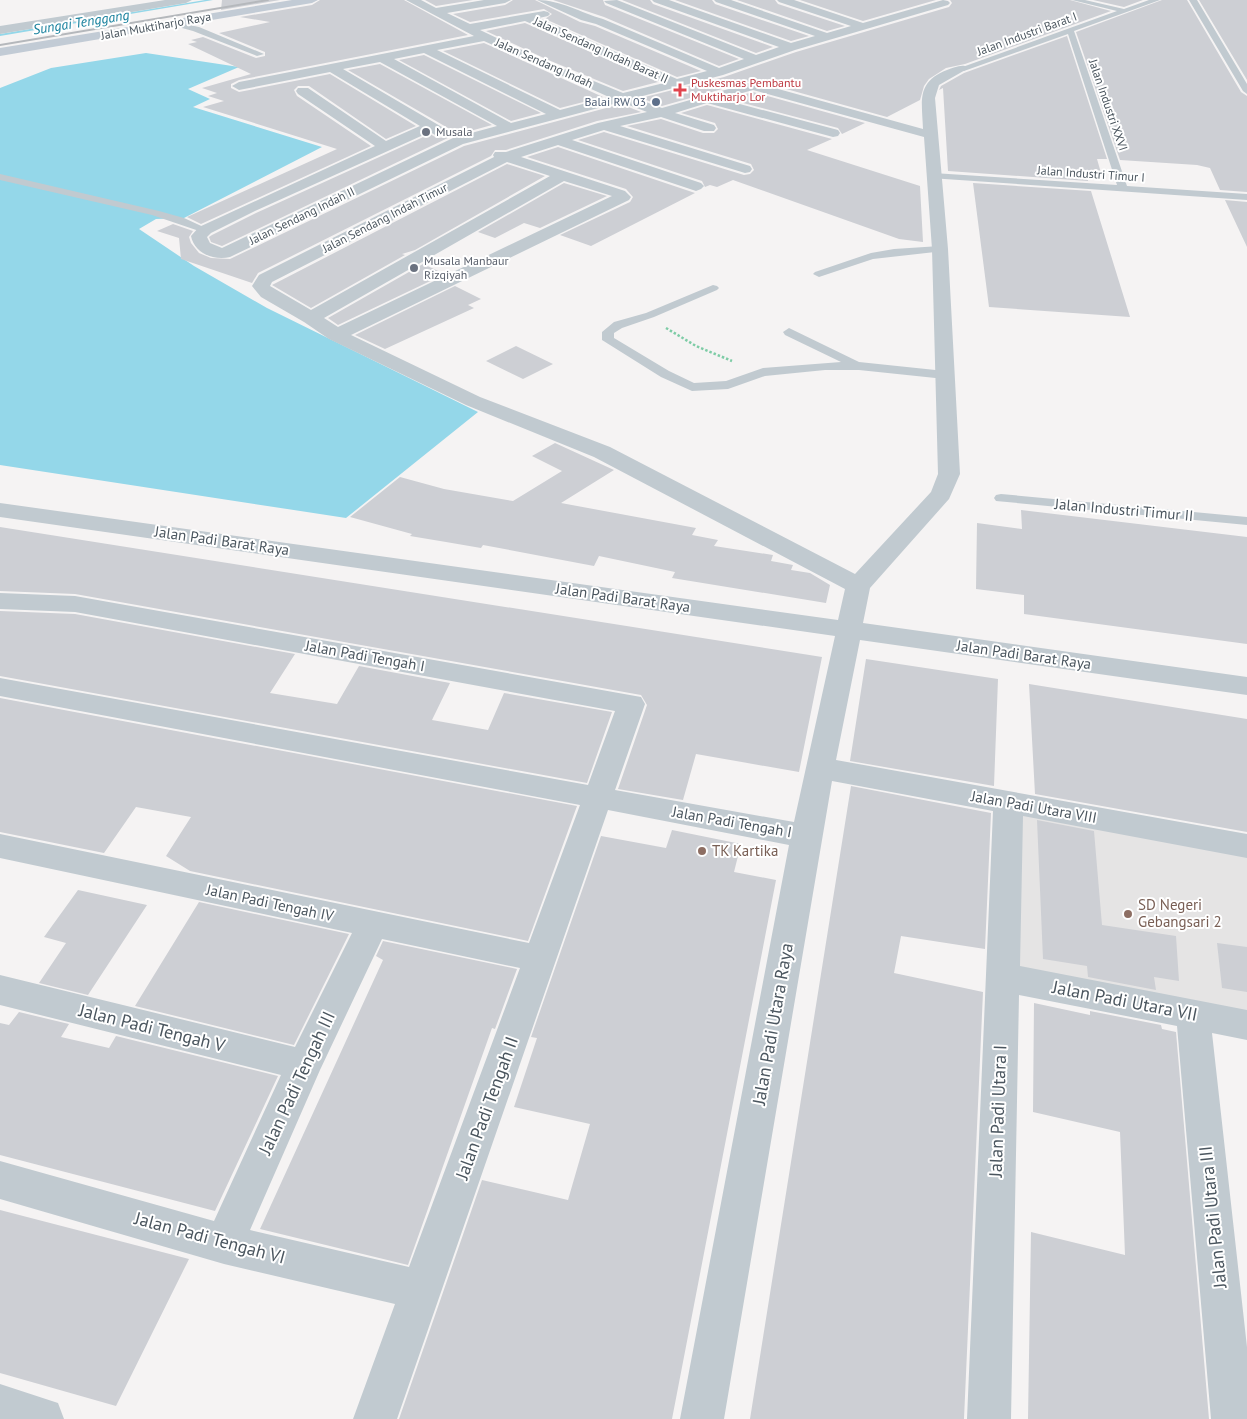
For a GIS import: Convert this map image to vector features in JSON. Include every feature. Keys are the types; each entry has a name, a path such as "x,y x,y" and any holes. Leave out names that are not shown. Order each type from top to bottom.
{"street":[{"path":"116,0 153,6"},
{"path":"0,30 186,0"},
{"name":"Jalan Muktiharjo Raya","path":"0,52 312,0"},
{"name":"Jalan Sendang Indah","path":"412,0 486,37 622,98 659,113 709,128"},
{"path":"436,11 505,0"},
{"path":"543,0 564,10 599,21 718,72"},
{"path":"658,0 791,47"},
{"path":"720,0 828,37"},
{"path":"783,0 862,26"},
{"path":"609,1 755,59"},
{"path":"599,21 694,2"},
{"path":"908,3 927,8"},
{"name":"Jalan Sendang Indah II","path":"205,230 199,236 203,246 214,252 224,253 458,141 718,72 791,47 944,3"},
{"path":"469,28 582,6"},
{"path":"70,7 105,14"},
{"path":"876,12 893,17"},
{"name":"Jalan Sendang Indah Barat II","path":"526,17 675,83"},
{"path":"0,23 18,27"},
{"path":"238,86 486,37"},
{"path":"426,49 557,114"},
{"path":"381,57 508,127"},
{"name":"Jalan Sendang Indah Timur","path":"311,318 267,294 261,286 265,279 506,156 603,126 659,113 753,86 772,74 742,64"},
{"path":"331,67 429,127 458,141 620,194 623,197 336,334"},
{"path":"563,175 478,225 311,318 336,334 473,400 602,452 853,611 940,494 949,474 940,250 928,98 929,88 936,80 961,69"},
{"path":"338,84 355,80"},
{"path":"753,86 931,135"},
{"path":"286,95 320,88"},
{"path":"303,91 384,146"},
{"path":"707,98 833,133"},
{"path":"603,126 745,169"},
{"path":"205,230 249,208 429,127"},
{"path":"556,140 696,186"},
{"name":"Jalan Padi Barat Raya","path":"0,510 853,611 1247,686"},
{"name":"Jalan Padi Tengah I","path":"0,601 75,604 631,704 599,798"},
{"name":"Jalan Padi Utara Raya","path":"702,1419 806,836 853,611"},
{"name":"Jalan Padi Tengah I","path":"0,687 806,836"},
{"name":"Jalan Padi Utara VIII","path":"821,768 1247,846"},
{"name":"Jalan Padi Tengah II","path":"375,1419 599,798"},
{"name":"Jalan Padi Utara I","path":"988,1419 1008,802"},
{"name":"Jalan Padi Tengah IV","path":"0,846 541,959"},
{"name":"Jalan Padi Tengah III","path":"224,1244 304,1065 373,924"},
{"name":"Jalan Padi Utara VII","path":"1002,977 1247,1025"},
{"name":"Jalan Padi Tengah V","path":"0,990 304,1065"},
{"name":"Jalan Padi Utara III","path":"1193,1014 1233,1419"},
{"name":"Jalan Padi Tengah VI","path":"0,1180 224,1244 421,1290"},
{"path":"0,1406 42,1419"}],"lane":[{"path":"1076,0 1124,11"},
{"name":"Jalan Industri Barat I","path":"961,69 1156,0"},
{"path":"1193,0 1247,91"},
{"path":"174,23 196,29 260,54"},
{"name":"Jalan Industri XXVI","path":"1070,30 1123,188"},
{"name":"Jalan Industri Timur I","path":"933,176 1247,197"},
{"path":"0,177 31,186 169,216 205,230"},
{"path":"819,274 871,256 894,252 940,250"},
{"path":"713,288 650,315 618,325 608,332 608,340 665,374 692,387 728,385 763,372 817,366 859,366 945,375"},
{"path":"789,332 859,366"},
{"name":"Jalan Industri Timur II","path":"1001,498 1247,521"}],"path":[{"path":"650,315 673,334 696,346 763,372"}],"shaded area":[{"name":"SD Negeri Gebangsari 2","path":"1012,809 1247,851 1247,1021 1008,976"}],"water":[{"path":"146,53 239,67 188,89 210,99 193,107 322,147 184,218 156,219 139,229 194,266 267,308 478,412 346,518 0,465 0,88 51,68"}],"building":[{"path":"222,0 280,0 221,10"},
{"path":"320,0 404,0 468,35 239,80 231,84 231,88 239,92 330,74 416,126 386,139 309,86 298,86 294,90 297,96 371,146 201,224 187,217 337,149 203,107 224,101 208,96 217,93 202,88 251,74 188,44 197,42 191,40 203,37 256,58 265,56 265,52 219,33 270,22 240,17 312,5"},
{"path":"425,0 473,0 436,6"},
{"path":"513,0 535,0 580,22 595,26 701,71 677,77 545,19 552,14 544,9 470,22 453,14 505,5"},
{"path":"553,0 603,0 605,5 739,59 719,66 604,17"},
{"path":"622,0 650,0 653,4 773,47 756,53"},
{"path":"675,0 712,0 715,4 809,36 791,41"},
{"path":"737,0 775,0 778,4 845,26 827,31"},
{"path":"800,0 936,0 863,21"},
{"path":"950,0 1070,0 1111,11 965,64 946,68 929,79 924,86 920,100 887,117 754,80 662,106 641,98 724,77 796,52 949,7 952,3"},
{"path":"1093,0 1143,0 1124,7"},
{"path":"1162,0 1187,0 1241,92 1247,96 1247,192 1220,190 1210,168 1197,165 1120,160 1076,32"},
{"path":"1199,0 1247,0 1247,80"},
{"path":"525,23 658,82 623,91 546,59 486,31"},
{"path":"1067,36 1107,159 1097,159 1103,180 1088,179 1088,181 948,171 943,88 939,90 941,86 964,73"},
{"path":"484,43 603,97 560,108 443,51"},
{"path":"424,55 541,113 511,121 399,60"},
{"path":"380,64 492,125 452,136 222,246 211,242 209,237 212,235 256,213 430,134 437,138 449,137 451,132 448,128 348,70"},
{"path":"753,92 865,123 842,134 838,128 728,99"},
{"path":"621,104 641,112 597,121 506,150 495,150 491,156 258,273 252,283 181,259 179,238 157,231 173,224 193,231 189,237 199,253 211,258 230,259 464,146"},
{"path":"707,105 832,139 807,150 920,186 923,242 899,239 733,180 717,187 710,185 705,187 702,181 578,140 604,132 744,175 750,174 754,170 751,164 627,126 661,119 703,133 714,133 718,129 715,123 681,113"},
{"path":"558,147 695,193 591,246 560,235 630,202 633,197 626,189 527,157"},
{"path":"507,164 545,176 415,250 402,254 405,255 311,308 272,285"},
{"path":"564,183 607,196 540,228 524,223 495,238 478,232"},
{"path":"973,183 1091,191 1130,317 989,307"},
{"path":"1225,200 1247,202 1247,247"},
{"path":"423,264 445,274 338,325 328,318"},
{"path":"455,286 481,299 468,305 474,308 385,349 355,335"},
{"path":"516,346 553,364 523,379 486,361"},
{"path":"555,443 614,470 561,503 696,528 692,535 718,540 714,546 773,555 771,561 793,565 791,570 810,573 830,585 826,603 672,578 675,572 599,556 594,566 483,545 481,548 410,536 412,534 350,517 400,477 444,489 513,501 562,471 532,456"},
{"path":"1021,510 1247,537 1247,644 1024,614 1024,595 976,589 977,523 1022,529"},
{"path":"0,527 822,657 799,772 696,754 683,800 618,789 647,705 641,695 75,594 0,591"},
{"path":"0,611 75,614 295,654 270,693 337,704 359,666 450,683 432,720 488,730 504,693 612,712 587,783 0,676"},
{"path":"866,659 998,679 994,786 850,761"},
{"path":"1029,684 1247,719 1247,832 1035,794"},
{"path":"0,698 577,806 528,941 190,871 166,856 191,817 136,807 104,853 0,832"},
{"path":"851,786 991,813 985,949 901,936 894,973 983,992 964,1419 750,1419"},
{"path":"1037,820 1094,831 1102,925 1176,936 1179,981 1154,977 1156,990 1088,977 1087,966 1043,959"},
{"path":"672,830 741,844 734,872 776,880 672,1419 399,1419 482,1180 568,1200 590,1124 514,1107 537,1038 531,1037 601,836 666,848"},
{"path":"78,890 147,905 88,995 39,983 66,943 44,937"},
{"path":"199,902 349,934 294,1045 135,1006"},
{"path":"383,941 517,969 495,1029 492,1028 408,1265 260,1229 383,960 376,956"},
{"path":"1217,943 1247,947 1247,992 1222,988"},
{"path":"1034,1003 1090,1015 1090,1011 1161,1025 1162,1029 1176,1032 1209,1419 1028,1419 1031,1232 1125,1255 1120,1132 1033,1112"},
{"path":"19,1012 69,1024 61,1037 109,1048 116,1036 278,1076 215,1211 0,1155 0,1023 9,1025"},
{"path":"0,1210 189,1259 116,1406 0,1373"}],"waterway":[{"name":"Sungai Tenggang","path":"0,35 211,0"}],"railway":[{"path":"0,45 268,0"}],"place":[{"name":"Puskesmas Pembantu Muktiharjo Lor","path":"680,90"},
{"name":"Balai RW 03","path":"656,102"},
{"name":"Musala","path":"426,132"},
{"name":"Musala Manbaur Rizqiyah","path":"414,268"},
{"name":"TK Kartika","path":"702,851"},
{"name":"SD Negeri Gebangsari 2","path":"1128,914"}]}
